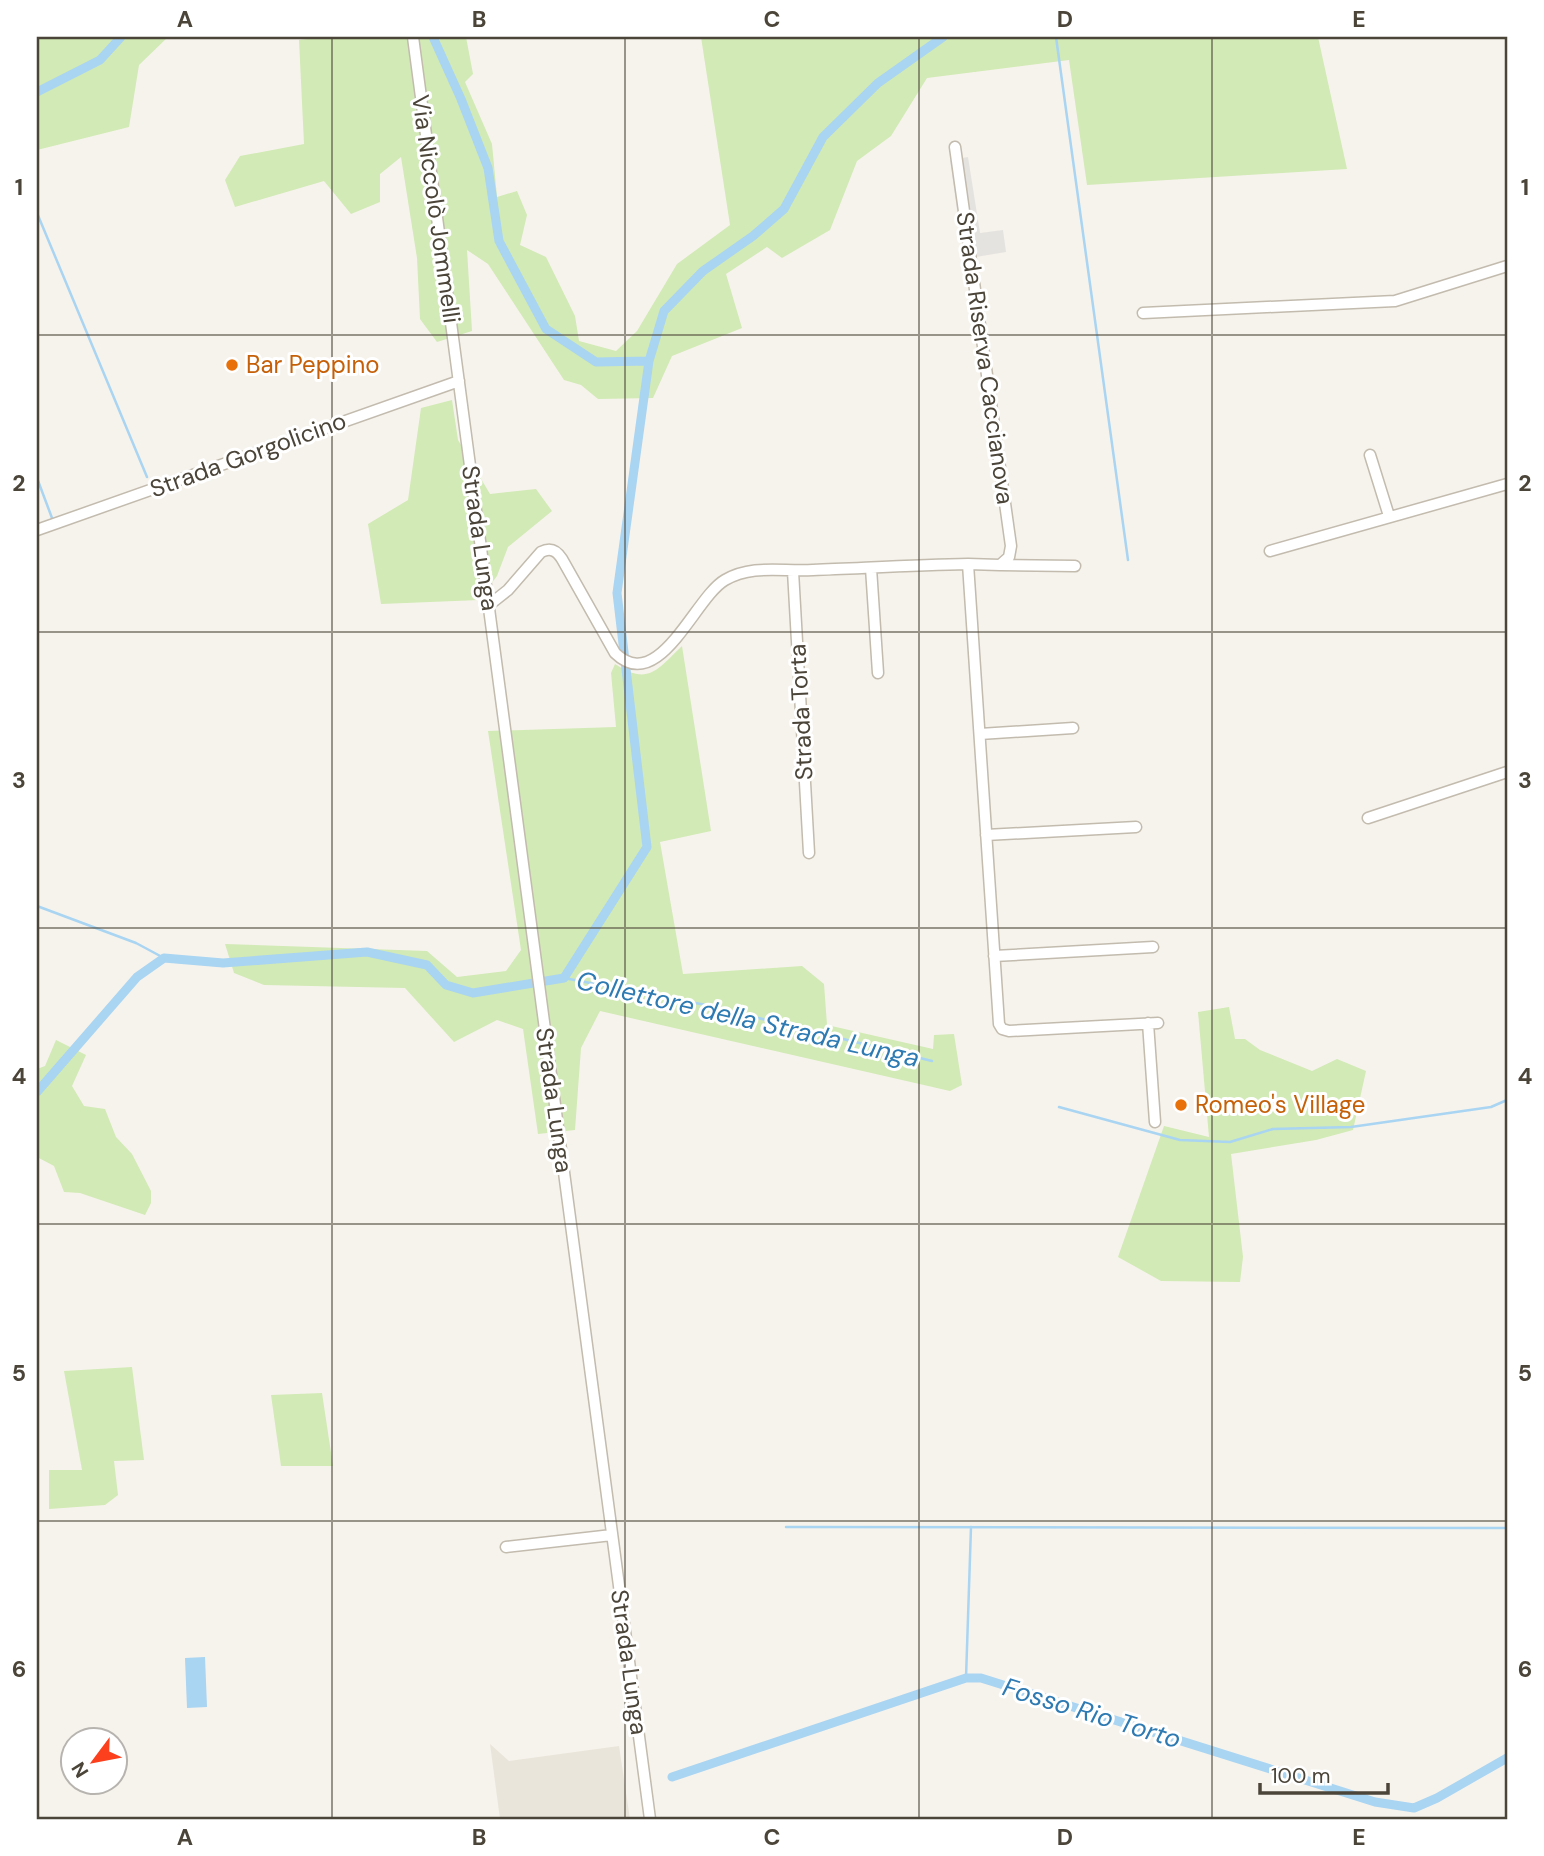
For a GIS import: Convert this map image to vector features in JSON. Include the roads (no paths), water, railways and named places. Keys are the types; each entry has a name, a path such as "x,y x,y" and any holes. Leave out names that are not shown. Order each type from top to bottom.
{"street":[{"name":"Via Niccolò Jommelli","path":"413,37 459,381"},
{"name":"Strada Riserva Caccianova","path":"955,147 1011,546 1009,557 1000,565"},
{"path":"1143,313 1395,301 1507,266"},
{"name":"Strada Gorgolicino","path":"37,530 459,381"},
{"name":"Strada Lunga","path":"459,381 650,1819"},
{"path":"1370,455 1389,516"},
{"path":"1269,551 1507,484"},
{"path":"489,605 508,590 541,552 548,549 555,551 562,559 606,641 619,657 633,663 649,660 666,650 680,635 709,593 723,581 753,570 793,571 968,564 1075,566"},
{"path":"968,564 999,1022 1004,1030 1153,1023 1156,1122"},
{"path":"872,568 878,673"},
{"name":"Strada Torta","path":"793,571 809,853"},
{"path":"979,734 1073,728"},
{"path":"1368,818 1507,772"},
{"path":"986,835 1136,827"},
{"path":"994,956 1153,947"},
{"path":"506,1547 612,1535"}],"water":[{"path":"205,1657 207,1707 187,1708 185,1658"}],"waterway":[{"path":"37,92 100,60 121,37"},
{"path":"433,37 488,168 499,241 546,329 596,362 649,361 664,311 703,271 753,236 784,209 823,137 878,83 943,37"},
{"path":"1056,37 1128,560"},
{"path":"37,213 147,477"},
{"path":"37,1092 137,977 164,958 223,963 367,952 427,965 446,985 473,993 564,978 647,847 617,593 649,361"},
{"path":"37,478 52,518"},
{"path":"37,906 136,943 164,958"},
{"name":"Collettore della Strada Lunga","path":"564,978 706,1005 932,1061"},
{"name":"Collettore della Strada Lunga","path":"1059,1107 1180,1140 1230,1142 1273,1129 1351,1127 1491,1107 1507,1100"},
{"path":"786,1527 1507,1528"},
{"path":"966,1678 971,1527"},
{"name":"Fosso Rio Torto","path":"672,1777 966,1678 981,1678 1375,1802 1414,1808 1507,1758"}],"place":[{"name":"Bar Peppino","path":"232,365"},
{"name":"Romeo's Village","path":"1181,1105"}]}
